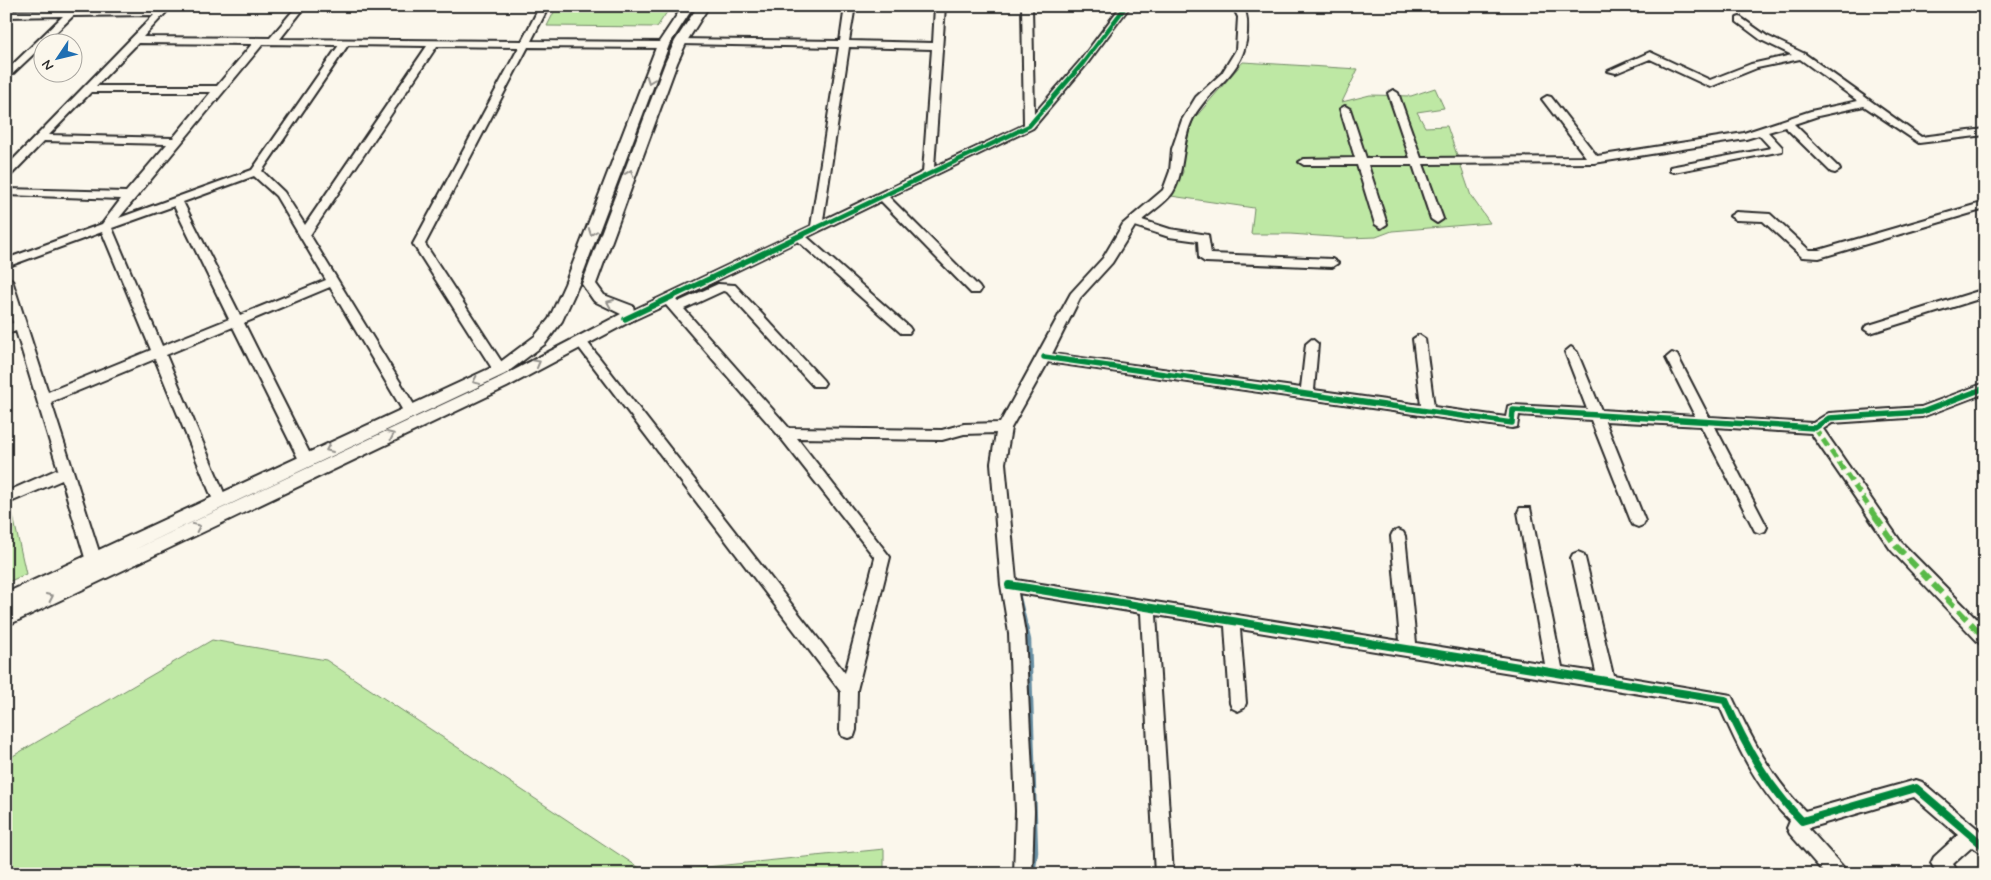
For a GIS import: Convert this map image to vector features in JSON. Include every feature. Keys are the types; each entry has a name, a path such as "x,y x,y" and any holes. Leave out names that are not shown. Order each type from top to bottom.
{"main road":[{"path":"6,602 500,370 540,340 555,321 572,284 663,45 689,6"},
{"path":"589,284 680,41 704,6"},
{"path":"572,284 589,284"},
{"path":"6,618 502,383 628,316 628,310 599,298 589,284"}],"street":[{"path":"272,42 302,6"},
{"path":"500,370 420,244 545,6"},
{"path":"816,228 850,6"},
{"path":"928,175 940,6"},
{"path":"1027,6 1029,126"},
{"path":"672,304 799,236 881,195 928,175 1029,126 1088,57 1126,6"},
{"path":"1023,874 1025,811 1018,643 1009,585 998,463 1004,428 1044,357 1075,296 1108,260 1128,227 1136,222 1144,211 1168,191 1175,171 1177,149 1188,120 1200,99 1226,76 1240,50 1243,17 1240,11 1244,6"},
{"path":"6,14 70,14 165,9"},
{"path":"6,174 165,9"},
{"path":"6,77 70,14"},
{"path":"1740,20 1764,38 1802,56 1919,140 1985,132"},
{"path":"136,40 663,45"},
{"path":"680,41 937,46"},
{"path":"106,227 128,196 260,42"},
{"path":"6,263 256,172 345,43"},
{"path":"304,235 434,43"},
{"path":"1613,71 1650,55 1710,84 1754,66 1802,56"},
{"path":"89,89 220,89"},
{"path":"1393,93 1437,219"},
{"path":"1547,99 1594,160"},
{"path":"1304,162 1594,160 1762,132 1816,113 1867,102"},
{"path":"1345,109 1381,224"},
{"path":"1787,123 1835,170"},
{"path":"1674,168 1744,157 1778,149 1762,132"},
{"path":"41,138 176,141"},
{"path":"256,172 280,194 411,412"},
{"path":"6,192 128,196"},
{"path":"881,195 975,290"},
{"path":"177,201 306,460"},
{"path":"1736,216 1766,217 1806,254 1819,254 1985,205"},
{"path":"1136,222 1168,233 1204,238 1205,258 1332,263"},
{"path":"106,227 220,500"},
{"path":"799,236 905,330"},
{"path":"6,280 94,561"},
{"path":"44,399 332,282"},
{"path":"625,319 722,287 731,288 818,383"},
{"path":"1870,328 1985,293"},
{"path":"672,304 785,433 883,557 849,690 848,730"},
{"path":"6,330 20,325"},
{"path":"1419,339 1428,411"},
{"path":"580,341 849,690"},
{"path":"1307,394 1312,344"},
{"path":"1571,352 1638,521"},
{"path":"1044,357 1512,423 1513,410 1815,428 1830,418 1922,412 1985,388"},
{"path":"1672,358 1760,527"},
{"path":"785,433 942,435 964,429 1004,428"},
{"path":"1815,428 1896,546 1985,638"},
{"path":"6,498 66,472"},
{"path":"1525,512 1555,672"},
{"path":"1398,536 1409,649"},
{"path":"1578,558 1606,680"},
{"path":"1009,585 1725,700 1751,756 1784,806 1802,820"},
{"path":"1148,608 1164,874"},
{"path":"1232,621 1238,703"},
{"path":"1838,874 1796,828 1802,820 1916,788 1978,841 1940,863 1950,874"}],"green space":[{"path":"557,6 671,6 657,27 547,26"},
{"path":"1243,62 1358,69 1342,102 1370,95 1411,96 1435,88 1444,108 1417,112 1425,127 1447,126 1471,196 1490,223 1392,231 1376,237 1348,238 1290,234 1251,234 1254,208 1171,196 1183,172 1180,148 1194,119"},
{"path":"11,507 26,574 6,583 6,509"},
{"path":"212,640 326,660 647,873 884,849 884,874 6,874 6,760"}],"waterway":[{"path":"1017,589 1029,640 1036,852 1033,874"}],"marked path":[{"path":"1815,428 1896,546 1985,638"}],"cycle path":[{"path":"625,319 1029,126 1083,63 1126,6"},
{"path":"1044,357 1512,423 1513,410 1815,428 1829,418 1899,415 1922,412 1985,388"},
{"path":"1009,585 1725,700 1757,765 1777,794 1802,821 1916,788 1985,847"}]}
